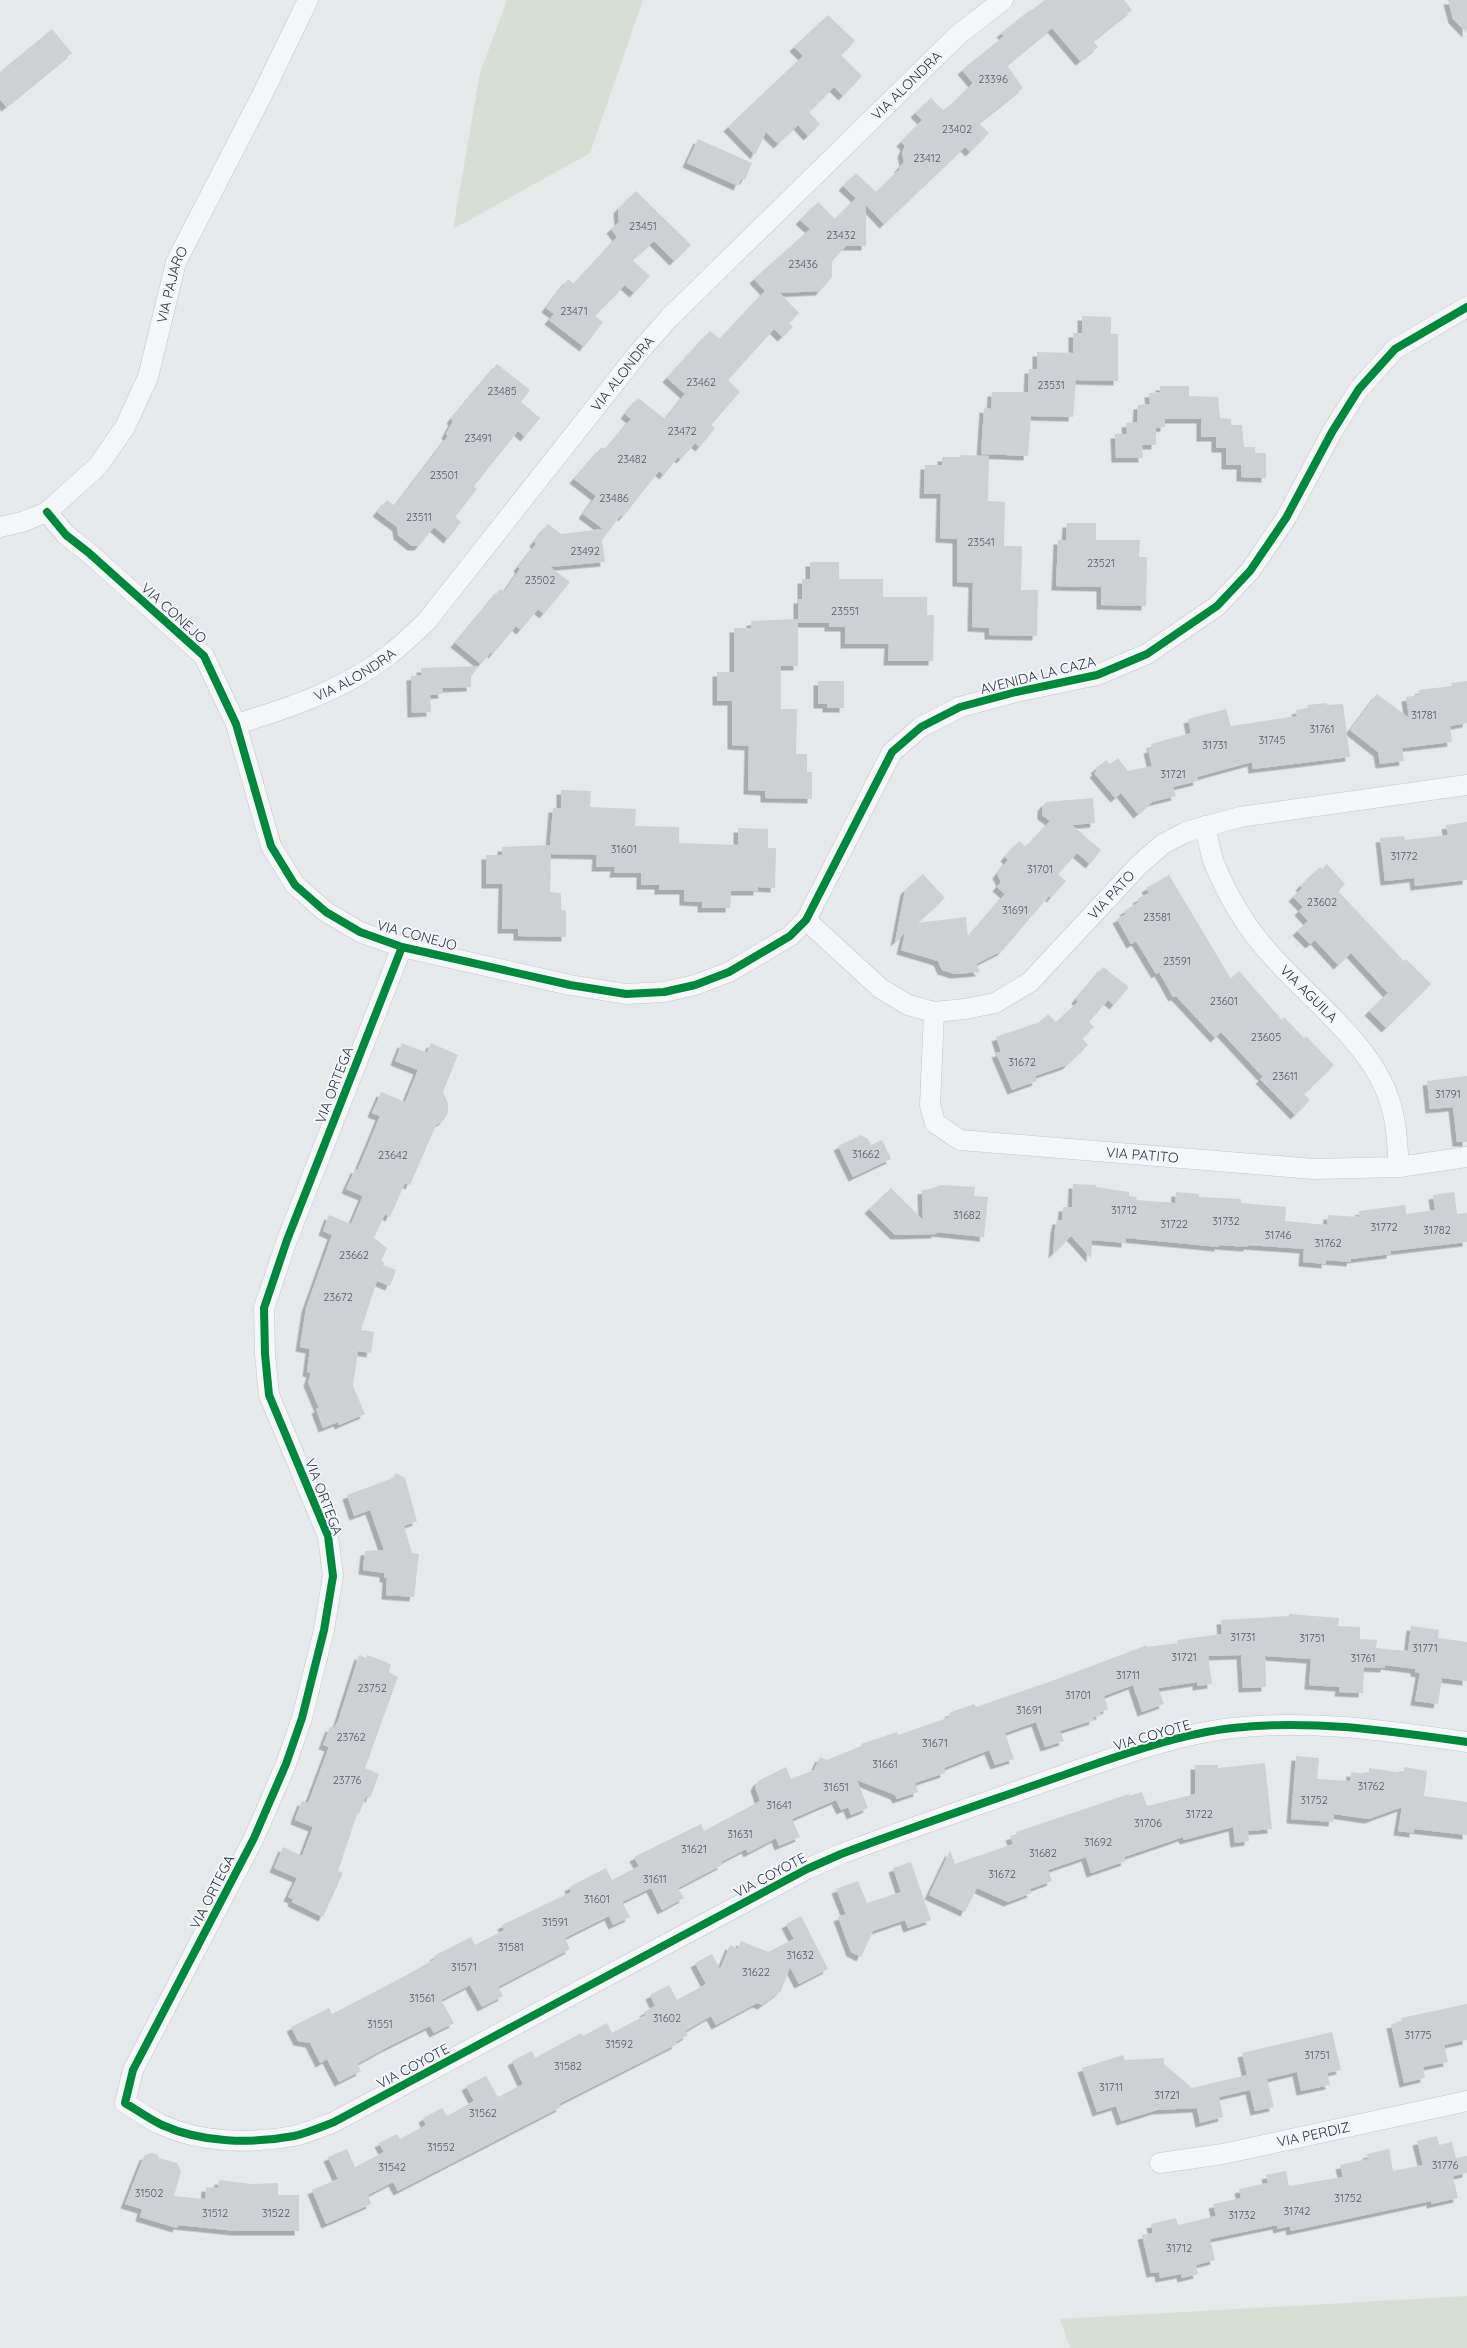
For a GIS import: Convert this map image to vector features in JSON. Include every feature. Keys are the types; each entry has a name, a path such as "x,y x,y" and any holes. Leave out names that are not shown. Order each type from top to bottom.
{"street":[{"name":"VIA PAJARO","path":"0,527 22,522 47,512 98,466 125,427 148,377 169,284 176,262 263,93 308,0"},
{"name":"VIA ALONDRA","path":"236,724 321,695 358,675 389,655 426,622 639,352 669,318 958,35 1002,0"},
{"name":"AVENIDA LA CAZA","path":"806,920 892,752 920,727 960,707 1016,692 1097,675 1146,654 1217,606 1250,571 1286,518 1332,432 1360,389 1395,350 1467,307"},
{"name":"VIA CONEJO","path":"47,512 66,535 204,656 236,724 271,846 295,884 326,912 360,932 402,947 570,985 626,994 664,992 695,985 729,972 790,936 806,920"},
{"name":"VIA PATO","path":"806,920 880,988 908,1006 934,1012 965,1009 995,1003 1030,982 1139,865 1163,844 1186,832 1240,817 1467,786"},
{"name":"VIA AGUILA","path":"1205,826 1214,862 1242,918 1271,956 1359,1047 1378,1075 1389,1099 1393,1114 1399,1167"},
{"name":"VIA ORTEGA","path":"125,2103 132,2070 245,1855 286,1764 302,1718 324,1630 333,1576 328,1536 269,1395 265,1354 264,1308 286,1240 402,947"},
{"name":"VIA PATITO","path":"934,1012 930,1105 935,1123 960,1140 1314,1169 1399,1167 1467,1157"},
{"name":"VIA COYOTE","path":"125,2103 162,2125 195,2136 224,2140 261,2140 296,2136 334,2122 807,1869 841,1854 1106,1761 1180,1739 1231,1728 1276,1724 1387,1730 1467,1742"},
{"name":"VIA PERDIZ","path":"1160,2163 1223,2154 1467,2101"}],"shaded area":[{"path":"507,0 643,0 590,153 453,229 480,73"},
{"path":"1467,2296 1467,2348 1070,2348 1060,2319"}],"building":[{"path":"1045,0 1124,0 1132,10 1093,41 1098,47 1080,61 1052,28 1007,65 1023,88 979,123 989,133 970,152 965,147 884,224 866,205 866,246 846,246 832,261 832,277 820,291 780,293 799,313 789,323 793,327 782,337 774,329 728,380 740,392 711,425 715,428 700,447 695,443 681,459 678,457 664,475 659,471 623,517 621,515 602,540 605,562 550,567 570,582 544,614 538,609 521,630 516,626 493,654 491,652 481,664 455,643 500,589 504,592 520,569 518,567 536,544 534,542 548,524 561,534 603,529 583,514 596,496 574,479 601,448 607,448 631,419 625,414 638,398 665,419 685,394 667,378 710,331 720,339 765,291 754,279 810,229 800,220 818,202 835,219 856,198 843,186 856,173 876,192 900,169 904,162 902,153 905,146 901,142 922,120 915,113 931,98 943,110 953,103 973,83 962,70 1004,36 1001,33"},
{"path":"1448,0 1467,0 1467,33 1453,19"},
{"path":"828,15 855,41 841,55 862,76 843,96 834,87 809,112 820,124 808,136 798,125 778,144 766,132 755,155 728,127 803,56 794,47"},
{"path":"52,29 72,53 6,107 0,99 0,72"},
{"path":"698,139 752,163 745,180 741,179 738,186 687,163"},
{"path":"636,191 691,245 674,261 654,241 632,260 650,276 634,293 625,285 595,316 603,322 584,347 549,320 554,314 546,308 568,279 574,284 617,237 611,229 619,222 618,209"},
{"path":"1082,316 1111,317 1111,334 1118,334 1118,381 1076,380 1073,417 1031,416 1028,456 981,454 984,408 991,409 992,392 1028,392 1029,369 1037,369 1037,352 1073,353 1073,333 1082,333"},
{"path":"497,364 530,390 521,402 540,418 525,437 518,431 474,486 477,489 455,517 461,522 448,539 434,527 419,546 412,546 398,535 397,527 377,512 387,500 395,506 448,436 446,434 453,421 451,419"},
{"path":"1160,386 1189,386 1189,396 1218,397 1220,418 1231,419 1231,425 1242,425 1244,447 1255,447 1255,453 1266,453 1266,478 1241,477 1241,465 1226,465 1226,448 1216,448 1216,437 1201,437 1201,419 1165,419 1165,427 1156,428 1156,445 1142,445 1143,458 1116,458 1115,434 1127,434 1126,423 1137,422 1138,405 1150,404 1149,393 1160,392"},
{"path":"961,455 989,456 988,501 1005,502 1004,546 1022,546 1021,590 1038,590 1037,636 989,635 989,628 972,627 973,583 957,582 957,539 940,538 941,494 924,494 925,465 942,465 942,457 960,457"},
{"path":"1067,523 1096,523 1096,540 1140,540 1139,557 1147,557 1146,606 1101,605 1101,587 1056,586 1058,540 1066,540"},
{"path":"810,562 839,562 839,579 883,579 883,597 927,597 927,615 934,615 933,661 888,661 889,644 845,644 845,627 829,627 829,623 798,623 798,666 781,666 781,709 797,709 796,754 807,754 807,772 812,772 812,799 765,798 765,791 748,790 749,746 732,745 732,701 717,701 717,672 734,672 734,628 751,628 751,621 798,619 798,599 802,599 802,579 810,579"},
{"path":"479,666 471,677 471,687 442,688 443,694 430,695 431,712 412,713 411,676 421,675 421,668"},
{"path":"818,681 844,681 844,708 827,708 827,704 818,704"},
{"path":"1467,681 1467,723 1450,726 1452,742 1402,748 1404,761 1380,764 1378,752 1350,730 1377,694 1409,718 1406,697 1419,695 1419,690 1452,686 1451,683"},
{"path":"1327,703 1327,705 1343,704 1350,757 1253,769 1252,762 1197,777 1198,781 1173,787 1176,796 1152,802 1138,814 1121,793 1115,798 1094,773 1097,771 1095,769 1106,760 1110,764 1118,758 1128,771 1152,766 1148,749 1152,748 1151,744 1191,733 1188,719 1226,709 1231,726 1297,716 1296,710 1308,708 1307,705"},
{"path":"561,790 591,791 590,807 636,809 635,826 679,827 679,843 738,845 738,828 768,829 768,848 776,848 775,888 758,887 758,891 731,891 730,908 702,908 702,902 684,901 684,890 659,890 659,885 641,885 641,873 614,873 615,867 596,867 597,855 551,854 550,892 561,893 561,910 566,911 566,937 518,936 518,929 502,929 503,884 486,884 486,855 502,855 502,847 550,845 553,808 561,808"},
{"path":"1093,798 1095,823 1072,825 1101,850 1090,864 1077,853 1058,874 1066,881 1051,898 1049,896 1002,951 976,964 980,972 955,974 942,970 938,961 901,950 905,933 895,942 905,890 923,874 945,898 917,923 966,917 968,937 1005,894 997,887 1001,882 997,874 1008,860 1005,857 1019,841 1026,847 1050,821 1042,815 1042,807 1046,802"},
{"path":"1467,822 1467,880 1415,886 1414,878 1385,881 1380,838 1404,836 1405,840 1448,835 1446,825"},
{"path":"1327,864 1345,884 1338,891 1404,961 1406,959 1431,984 1386,1028 1369,1011 1388,993 1351,953 1338,965 1315,940 1310,944 1297,931 1308,921 1299,911 1303,907 1293,897 1302,888 1300,886 1320,867 1322,869"},
{"path":"1169,875 1231,979 1239,971 1282,1020 1284,1017 1304,1038 1306,1036 1334,1065 1304,1094 1310,1100 1295,1115 1260,1079 1263,1077 1221,1032 1215,1038 1176,996 1173,997 1159,972 1156,974 1136,941 1131,944 1117,919 1126,914 1124,911 1139,902 1137,899 1149,893 1146,888"},
{"path":"1103,967 1129,987 1114,1005 1108,1000 1089,1022 1094,1027 1082,1038 1088,1045 1067,1065 1035,1076 1037,1081 1012,1090 996,1053 1001,1052 996,1037 1040,1022 1048,1014 1056,1022 1078,1002 1076,999"},
{"path":"402,1043 427,1053 431,1043 458,1055 443,1092 448,1104 448,1112 444,1120 436,1125 410,1185 405,1183 390,1217 385,1214 374,1238 387,1248 381,1261 384,1262 383,1265 396,1270 390,1286 377,1281 361,1330 374,1332 371,1353 358,1351 353,1386 365,1414 339,1425 338,1422 323,1428 316,1409 319,1408 308,1382 311,1373 307,1372 310,1349 300,1347 306,1308 332,1235 323,1231 329,1215 351,1224 363,1196 346,1189 355,1169 358,1169 380,1116 372,1113 381,1092 405,1102 418,1070 395,1061"},
{"path":"1467,1076 1467,1142 1457,1142 1453,1107 1430,1109 1427,1081"},
{"path":"861,1135 868,1139 871,1145 882,1140 891,1159 853,1177 838,1146"},
{"path":"1073,1184 1096,1185 1096,1187 1129,1192 1129,1196 1137,1197 1136,1200 1175,1203 1176,1192 1199,1194 1199,1197 1241,1199 1241,1203 1286,1207 1285,1221 1327,1225 1328,1215 1360,1217 1359,1211 1405,1205 1406,1214 1435,1210 1433,1195 1454,1192 1457,1214 1467,1213 1467,1242 1391,1251 1391,1254 1351,1259 1351,1262 1326,1260 1326,1264 1303,1262 1304,1249 1248,1245 1248,1247 1219,1245 1219,1247 1126,1238 1126,1243 1092,1240 1091,1258 1071,1236 1053,1254 1057,1220 1062,1220 1063,1207 1072,1207"},
{"path":"941,1185 975,1187 974,1196 988,1197 984,1237 935,1232 937,1234 895,1235 869,1209 891,1188 923,1220 922,1190"},
{"path":"396,1473 405,1478 417,1521 404,1526 412,1553 419,1554 414,1597 386,1595 387,1578 384,1578 384,1573 363,1570 365,1551 384,1550 370,1510 354,1516 347,1495 393,1478"},
{"path":"1289,1614 1339,1618 1338,1626 1360,1627 1360,1639 1377,1640 1376,1648 1394,1650 1408,1651 1411,1626 1439,1630 1438,1638 1467,1642 1467,1681 1442,1678 1438,1704 1415,1701 1420,1673 1415,1672 1415,1669 1385,1665 1385,1668 1364,1667 1363,1693 1339,1692 1340,1687 1309,1685 1311,1659 1265,1656 1266,1687 1243,1688 1241,1655 1208,1656 1212,1684 1197,1686 1197,1682 1158,1688 1164,1704 1142,1712 1133,1685 1104,1696 1108,1709 1100,1712 1101,1715 1093,1717 1094,1720 1060,1731 1064,1741 1045,1747 1036,1722 1005,1733 1014,1759 995,1765 989,1750 944,1768 945,1773 915,1783 918,1792 897,1799 895,1795 857,1780 868,1808 851,1815 848,1807 841,1810 836,1800 792,1819 800,1837 779,1846 776,1838 748,1853 746,1849 721,1862 722,1865 678,1888 684,1898 662,1910 651,1888 622,1902 630,1917 613,1925 609,1916 565,1938 570,1949 498,1987 503,1996 482,2007 470,1985 441,2000 454,2023 434,2033 430,2026 384,2049 357,2064 361,2071 339,2082 327,2059 320,2063 310,2043 298,2041 291,2027 329,2008 332,2014 403,1977 435,1959 434,1956 471,1937 475,1945 504,1930 502,1925 571,1892 569,1887 606,1868 612,1880 639,1866 634,1857 701,1824 704,1831 760,1801 755,1787 758,1781 786,1767 791,1779 814,1770 820,1757 827,1760 861,1746 861,1744 897,1732 898,1735 950,1717 949,1713 974,1704 976,1707 1049,1682 1147,1645 1147,1647 1178,1643 1177,1640 1222,1634 1221,1620 1289,1616"},
{"path":"359,1655 366,1658 367,1655 386,1662 391,1665 389,1672 398,1677 365,1768 379,1774 370,1798 366,1796 359,1814 357,1814 338,1871 343,1873 323,1917 292,1902 293,1899 288,1897 297,1878 274,1868 283,1847 302,1856 313,1827 295,1820 296,1816 302,1801 308,1803 329,1747 323,1745 330,1727 334,1728 338,1721"},
{"path":"1296,1756 1319,1758 1317,1779 1350,1781 1351,1772 1369,1774 1369,1768 1403,1773 1404,1767 1427,1771 1424,1796 1467,1802 1467,1835 1414,1829 1414,1833 1398,1831 1402,1807 1369,1819 1334,1814 1333,1822 1291,1819"},
{"path":"1265,1763 1272,1829 1248,1831 1249,1841 1235,1843 1233,1827 1184,1840 1183,1837 1124,1857 1126,1861 1091,1873 1086,1857 1048,1870 1052,1881 1030,1889 1032,1893 1008,1902 977,1888 965,1912 929,1895 950,1851 955,1864 1013,1844 1010,1836 1017,1834 1016,1832 1129,1794 1129,1796 1142,1792 1147,1806 1195,1794 1195,1765 1218,1765 1218,1768"},
{"path":"911,1862 931,1920 908,1928 905,1920 873,1931 861,1957 851,1952 838,1917 846,1914 836,1889 858,1881 867,1903 901,1892 893,1868"},
{"path":"801,1916 828,1969 799,1984 790,1967 781,1991 762,2005 757,2003 716,2025 711,2016 685,2031 688,2035 676,2042 677,2044 559,2104 561,2107 398,2191 393,2182 368,2195 371,2204 326,2224 312,2190 338,2179 328,2157 347,2149 355,2167 384,2152 379,2143 397,2134 400,2139 426,2125 423,2118 442,2108 447,2116 474,2101 466,2086 486,2076 498,2097 523,2084 512,2061 532,2051 535,2058 581,2033 583,2036 607,2023 612,2033 646,2015 644,2012 655,2006 650,1995 669,1985 677,2000 706,1984 695,1963 712,1954 720,1969 730,1945 738,1949 741,1941 768,1952 794,1939 786,1924"},
{"path":"1467,2004 1467,2040 1444,2045 1448,2062 1423,2067 1425,2078 1404,2083 1391,2024 1402,2022 1401,2018"},
{"path":"1332,2032 1341,2070 1327,2073 1330,2085 1301,2091 1297,2072 1267,2079 1274,2107 1255,2111 1250,2090 1219,2097 1223,2117 1200,2123 1197,2108 1157,2110 1121,2121 1116,2106 1097,2112 1082,2068 1123,2055 1125,2060 1164,2058 1164,2064 1192,2088 1247,2075 1242,2053"},
{"path":"1437,2136 1439,2145 1452,2142 1456,2158 1467,2156 1467,2173 1453,2176 1458,2198 1431,2204 1431,2201 1291,2231 1290,2226 1278,2229 1277,2225 1210,2239 1215,2260 1196,2265 1198,2274 1182,2278 1181,2274 1160,2278 1159,2272 1151,2273 1142,2235 1153,2233 1151,2224 1176,2218 1178,2225 1216,2216 1213,2204 1241,2198 1239,2189 1268,2183 1266,2175 1286,2171 1289,2186 1343,2177 1340,2165 1368,2159 1367,2154 1389,2149 1393,2171 1423,2165 1417,2141"},
{"path":"151,2153 158,2155 159,2158 177,2163 181,2171 174,2196 205,2199 206,2187 218,2188 219,2180 252,2184 278,2183 278,2195 299,2195 299,2231 236,2231 178,2225 177,2228 140,2217 142,2209 125,2204 144,2156"}],"cycle path":[{"path":"47,512 66,535 89,553 204,656 236,724 271,846 295,885 326,912 360,932 402,947 570,985 626,994 664,992 695,985 729,972 790,936 806,920 892,752 921,727 960,707 1016,692 1097,675 1147,654 1217,606 1250,571 1286,518 1332,432 1359,389 1395,349 1467,307"},
{"path":"402,947 287,1240 264,1308 265,1354 269,1395 328,1536 333,1576 324,1630 302,1718 286,1764 254,1838 133,2070 125,2103 162,2125 177,2131 210,2138 244,2141 278,2139 309,2132 334,2122 807,1869 841,1854 921,1825 1166,1741 1233,1728 1292,1725 1350,1728 1467,1742"}]}
